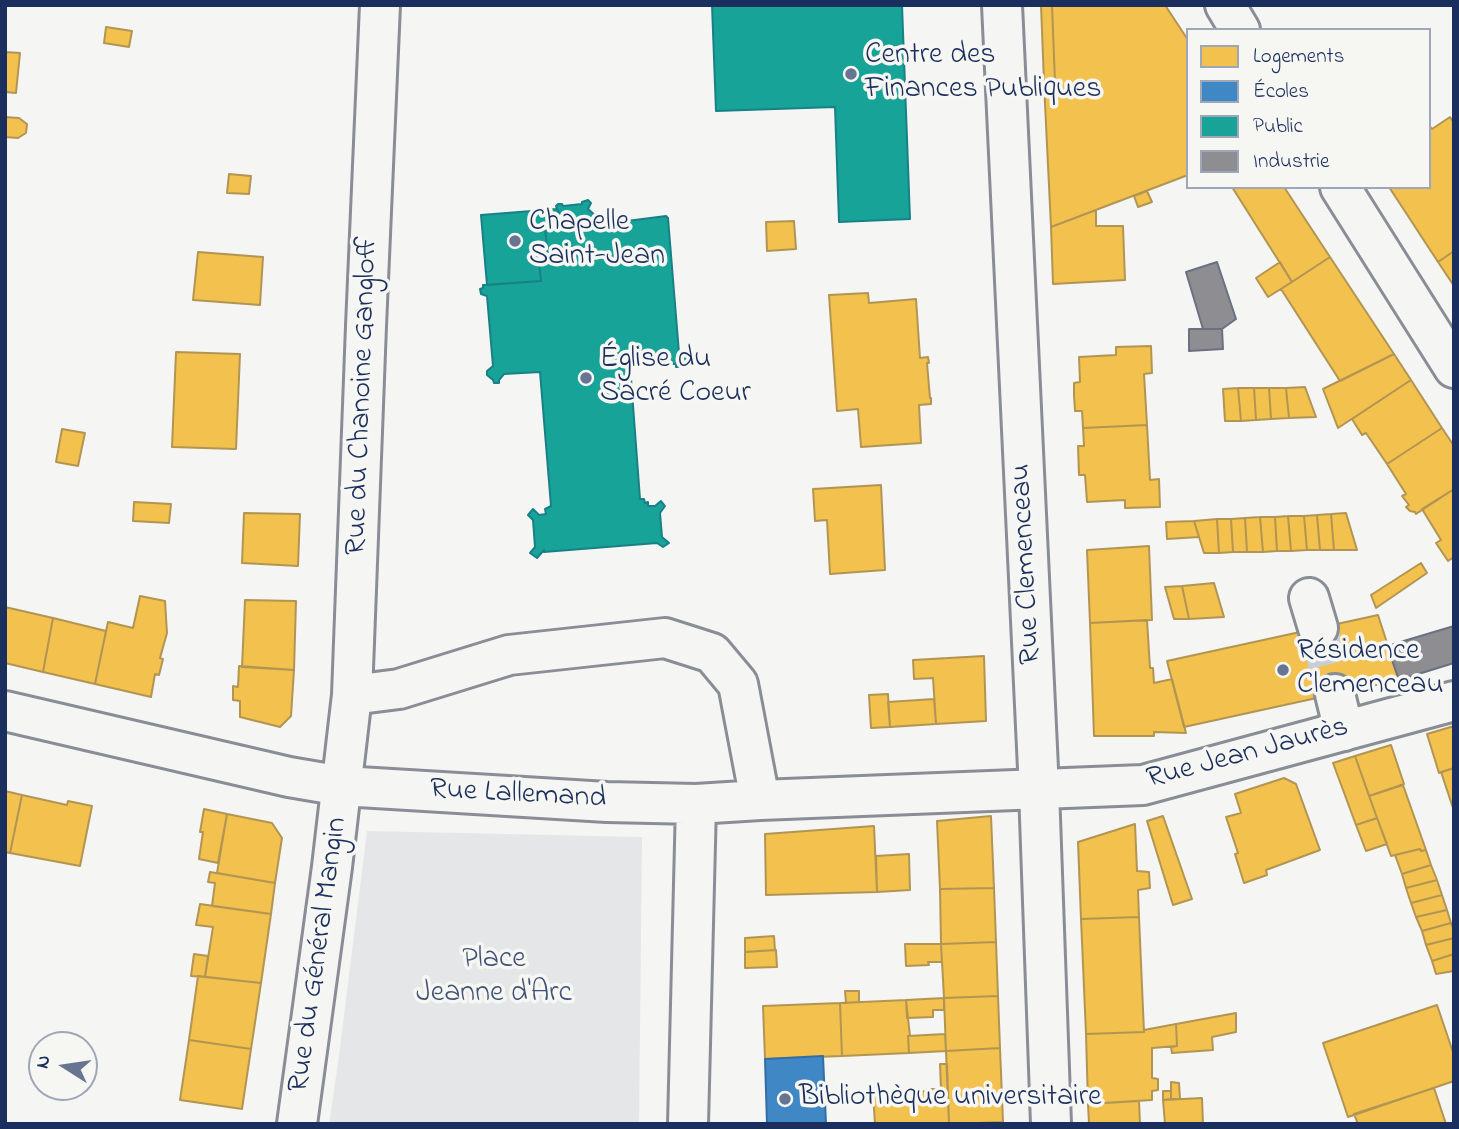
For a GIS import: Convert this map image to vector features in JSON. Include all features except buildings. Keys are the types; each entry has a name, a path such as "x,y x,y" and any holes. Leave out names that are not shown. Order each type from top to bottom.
{"street":[{"name":"Rue du Chanoine Gangloff","path":"342,786 352,695 380,5"},
{"name":"Rue Clemenceau","path":"1002,5 1039,790 1051,1124"},
{"path":"1225,5 1239,28"},
{"path":"1340,189 1454,368"},
{"path":"352,695 399,689 509,655 665,638 712,653 738,684 760,800"},
{"path":"1335,694 1344,730"},
{"name":"Rue Jean Jaurès","path":"1039,790 1143,785 1454,701"},
{"name":"Rue Lallemand","path":"5,711 289,777 342,786 607,802 696,804 1039,790"},
{"name":"Rue du Général Mangin","path":"297,1124 342,786"},
{"path":"688,1124 696,804"}],"green space":[{"name":"Place Jeanne d'Arc","path":"367,831 642,837 639,1124 329,1124"}],"tunnel":[{"path":"1318,628 1335,694"}],"place":[{"name":"Centre des Finances Publiques","path":"851,74"},
{"name":"Chapelle Saint-Jean","path":"515,241"},
{"name":"Église du Sacré Coeur","path":"586,378"},
{"name":"Résidence Clemenceau","path":"1283,670"},
{"name":"Bibliothèque universitaire","path":"785,1099"}]}
